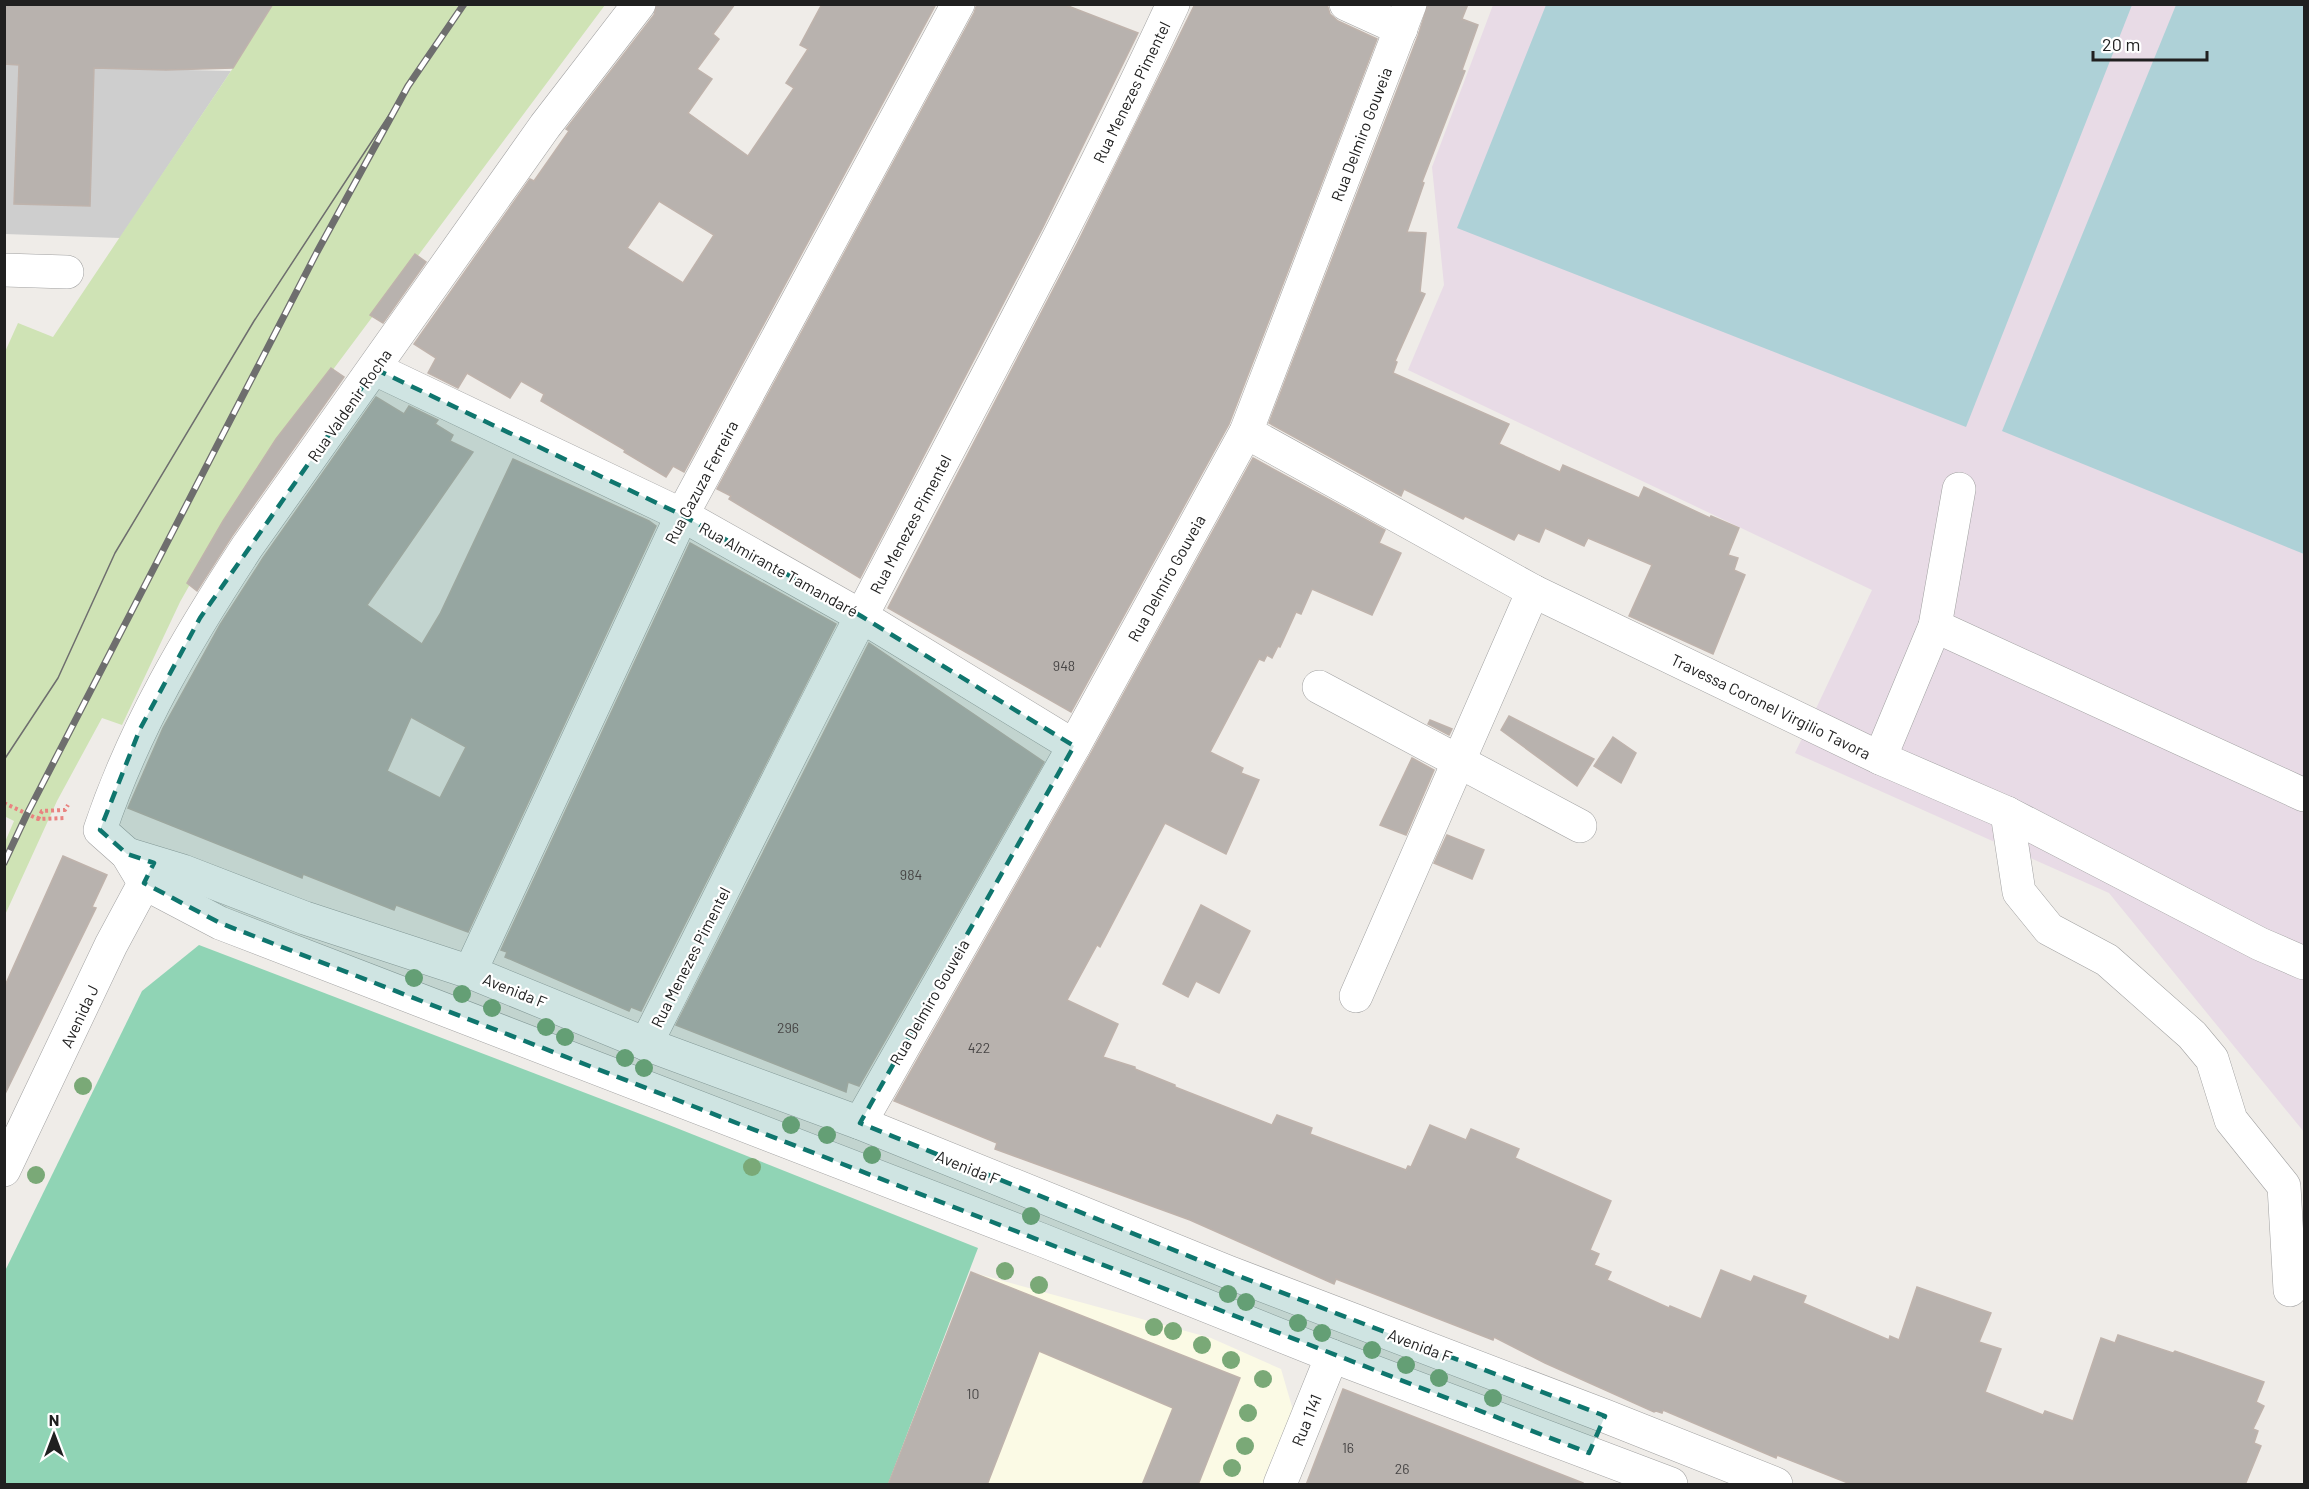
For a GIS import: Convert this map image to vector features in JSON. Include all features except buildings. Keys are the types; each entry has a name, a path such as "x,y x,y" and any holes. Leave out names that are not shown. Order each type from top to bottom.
{"street":[{"name":"Rua Valdenir Rocha","path":"100,830 140,729 200,618 247,547 545,126 639,4"},
{"name":"Rua Cazuza Ferreira","path":"470,972 682,515 958,4"},
{"name":"Rua Menezes Pimentel","path":"646,1044 861,616 1031,294 1122,114 1173,4"},
{"path":"1346,4 1406,16"},
{"name":"Rua Delmiro Gouveia","path":"860,1123 1074,746 1246,432 1406,16"},
{"path":"4,270 67,272"},
{"name":"Rua Almirante Tamandaré","path":"375,369 682,515 861,616 1074,746"},
{"name":"Travessa Coronel Virgilio Tavora","path":"1246,432 1533,591 1880,758 2007,813 2260,944 2304,963"},
{"path":"1880,758 1935,626 1959,489"},
{"path":"1356,996 1533,591"},
{"path":"1935,626 2304,795"},
{"path":"1319,687 1580,826"},
{"path":"2007,813 2019,892 2049,929 2107,960 2192,1035 2212,1059 2231,1120 2284,1186 2290,1290"},
{"path":"100,830 142,867 220,923 1042,1240 1332,1356 1671,1485"},
{"name":"Avenida F","path":"142,867 207,879 305,918 470,972 646,1044 860,1123 1228,1272 1605,1416 1776,1485"},
{"name":"Avenida J","path":"4,1170 111,945 142,867"},
{"path":"733,1121 746,1082"},
{"name":"Rua 1141","path":"1280,1485 1332,1356"},
{"path":"1589,1453 1605,1416"}],"path":[{"path":"4,802 38,819 70,817 100,830"},
{"path":"38,819 42,811"}],"highlighted area":[{"path":"375,369 682,515 861,616 1074,746 860,1123 1228,1272 1605,1416 1589,1453 220,923 144,883 154,863 127,854 100,830 140,729 200,618"}],"shaded area":[{"path":"1493,5 2304,5 2304,1132 2109,893 1795,753 1872,590 1408,370 1444,285 1432,167"},
{"path":"5,64 231,71 120,238 5,234"},
{"path":"971,1272 1211,1338 1281,1369 1295,1417 1271,1484 888,1484"}],"green space":[{"path":"273,5 605,5 244,489 180,602 122,725 102,718 57,801 5,915 5,842 14,821 4,816 4,354 18,323 53,337"},
{"path":"199,945 669,1125 978,1248 888,1484 5,1484 4,1273 142,991"}],"water":[{"path":"1546,5 2132,5 1966,427 1457,228"},
{"path":"2176,5 2304,5 2304,554 2002,431"}],"tram line":[{"path":"4,760 58,678 115,553 254,321 408,86"}],"railway":[{"path":"4,863 27,814 317,252 408,86 464,4"}]}
